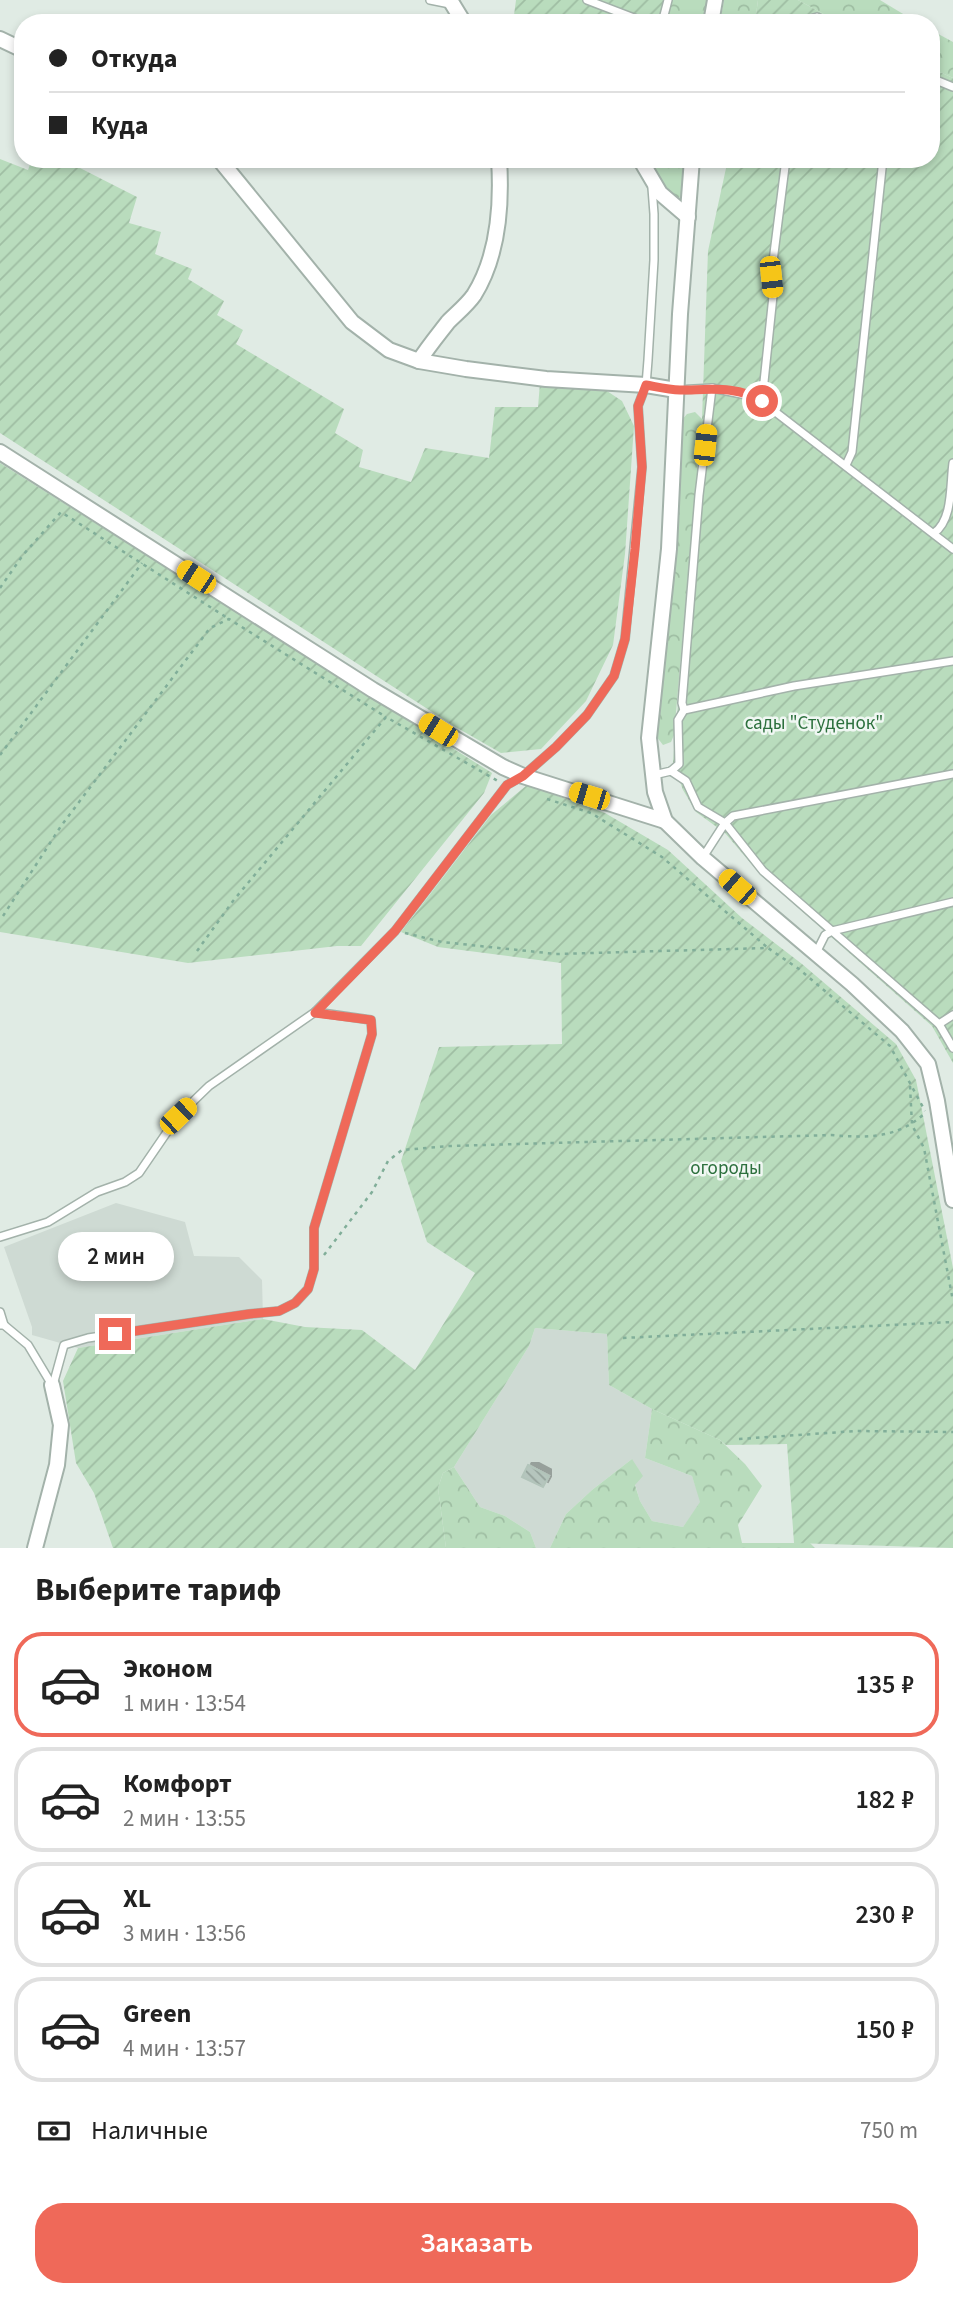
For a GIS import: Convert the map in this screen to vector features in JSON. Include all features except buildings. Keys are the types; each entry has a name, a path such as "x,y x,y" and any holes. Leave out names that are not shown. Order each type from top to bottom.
{"street":[{"path":"226,168 352,322 389,350 419,360 546,379 646,385 677,390"},
{"path":"419,360 431,342 474,295 485,272 502,196 500,168"},
{"path":"645,168 660,193 688,217"},
{"path":"665,821 655,792 649,737 669,549 691,168"},
{"path":"0,452 469,748 523,776 665,821 703,858 816,953 902,1031 928,1064 946,1108 953,1200"},
{"path":"35,1548 57,1465 61,1425 52,1385"}],"lane":[{"path":"430,0 451,2"},
{"path":"587,0 624,14"},
{"path":"762,401 773,296 771,277 785,168"},
{"path":"846,465 852,452 882,168"},
{"path":"0,1237 48,1222 97,1192 139,1173 178,1116 209,1086 315,1013 395,931 507,785 523,776 556,747 587,715 614,676 625,639 642,467 638,406 646,385 654,214 648,173"},
{"path":"684,710 682,703 699,495 712,388"},
{"path":"677,390 712,388 742,393 762,401 953,549"},
{"path":"934,533 942,527 946,518 953,463"},
{"path":"653,776 671,771 679,764 678,720 684,710 794,686 953,661"},
{"path":"671,771 686,781 698,807 725,823 763,871 939,1024 953,1048"},
{"path":"703,858 725,823 733,816 953,774"},
{"path":"816,953 825,935 832,931 953,902"},
{"path":"52,1385 64,1345 88,1338 279,1311 295,1303 308,1289 314,1269 314,1228 372,1034 371,1020 315,1013"},
{"path":"939,1024 953,1015"},
{"path":"0,1312 2,1325 28,1345 52,1385"}],"path":[{"path":"0,588 23,555 61,512 386,717 507,785"},
{"path":"0,755 142,563"},
{"path":"3,916 61,825 210,628 229,619"},
{"path":"197,951 233,901 386,717"},
{"path":"314,1269 372,1192 388,1161 402,1150 449,1146 831,1135 863,1138 912,1125 926,1112 890,1046 799,969 768,948 662,857 591,813 543,797"},
{"path":"395,931 442,942 556,954 768,948"},
{"path":"910,1083 912,1125 924,1148 953,1301"},
{"path":"623,1338 953,1322"},
{"path":"738,1439 857,1431 953,1432"}],"shaded area":[{"path":"116,1203 185,1222 194,1256 239,1257 262,1280 263,1319 78,1348 32,1335 32,1327 4,1247"},
{"path":"535,1328 607,1334 609,1385 652,1409 645,1458 692,1476 701,1502 683,1527 652,1521 640,1501 632,1459 566,1514 550,1548 536,1548 530,1532 505,1516 480,1507 454,1467 529,1346"}],"green space":[{"path":"516,0 672,0 668,14 514,14"},
{"path":"672,0 707,0 705,14 668,14"},
{"path":"724,0 758,0 756,14 722,14"},
{"path":"758,0 798,0 824,14 756,14"},
{"path":"798,0 880,0 903,14 824,14"},
{"path":"940,35 953,42 953,78 940,72"},
{"name":"сады \"Студенок\"","path":"940,72 953,78 953,1063 932,1026 759,873 725,833 696,812 683,790 673,762 702,419 708,251 726,168 940,168"},
{"path":"0,159 14,164 14,168 28,170 80,168 137,197 129,223 161,232 155,254 192,269 188,279 224,301 217,315 243,330 236,344 344,409 335,433 363,450 359,467 411,482 425,448 489,458 495,407 538,407 540,383 604,389 622,401 634,426 625,554 613,645 586,701 541,749 501,753 454,726 0,433"},
{"path":"653,168 684,168 682,198 673,197"},
{"path":"695,412 702,419 674,735 671,742 663,745 656,736 681,421 687,414"},
{"path":"0,463 492,773 484,793 361,946 337,946 188,963 0,932"},
{"name":"огороды","path":"527,785 605,813 668,850 742,918 802,964 896,1044 916,1080 953,1268 953,1548 794,1543 787,1444 726,1445 609,1385 607,1334 535,1328 529,1346 454,1467 443,1473 438,1488 446,1548 113,1548 94,1493 76,1463 63,1381 78,1348 263,1319 305,1327 362,1330 415,1370 475,1273 427,1242 401,1161 439,1047 562,1044 561,963 438,947 401,932 491,815"},
{"path":"652,1409 720,1440 745,1464 762,1486 738,1525 742,1543 810,1543 815,1548 550,1548 566,1514 632,1459 643,1476 635,1485 640,1501 652,1521 683,1527 700,1502 692,1476 645,1458"},
{"path":"454,1467 480,1507 505,1516 530,1532 536,1548 446,1548 438,1488 443,1473"}],"route":[{"path":"115,1334 279,1311 295,1303 308,1289 314,1269 314,1228 372,1034 371,1020 315,1013 395,931 507,785 523,776 556,747 587,715 614,676 625,639 635,549 642,467 638,406 646,385 677,390 712,388 742,393 762,401"}]}
